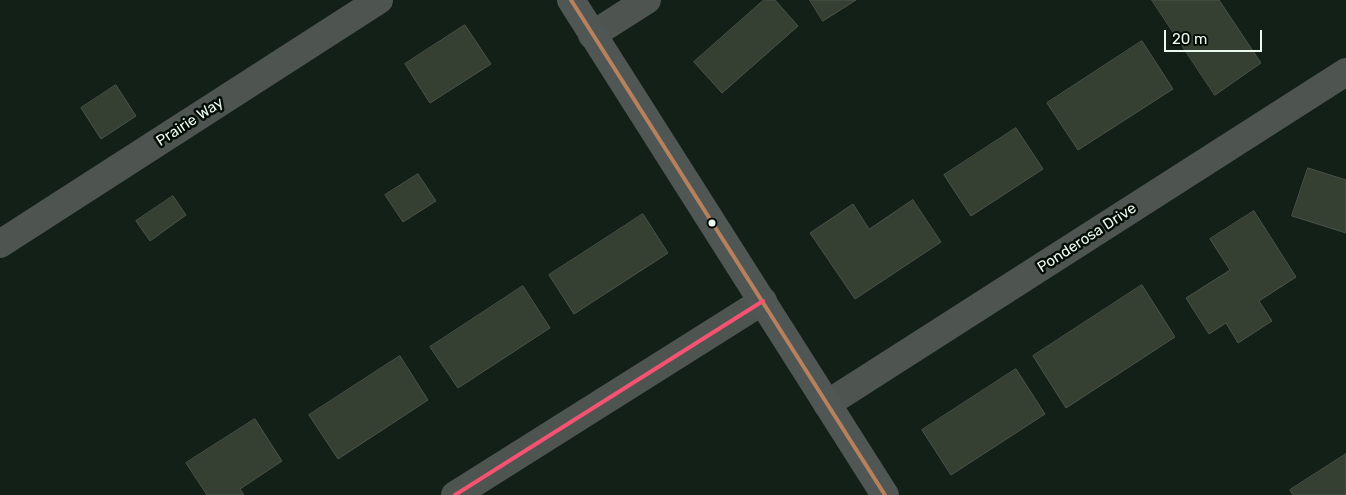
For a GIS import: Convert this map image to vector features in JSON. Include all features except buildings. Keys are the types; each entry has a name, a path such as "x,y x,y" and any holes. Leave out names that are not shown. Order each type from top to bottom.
{"street":[{"name":"Prairie Way","path":"0,244 379,0"},
{"path":"571,0 886,495"},
{"path":"592,35 647,0"},
{"name":"Ponderosa Drive","path":"827,404 1346,72"},
{"path":"455,495 763,301"}],"transit line":[{"path":"571,0 885,495"},
{"path":"455,495 763,301"}]}
